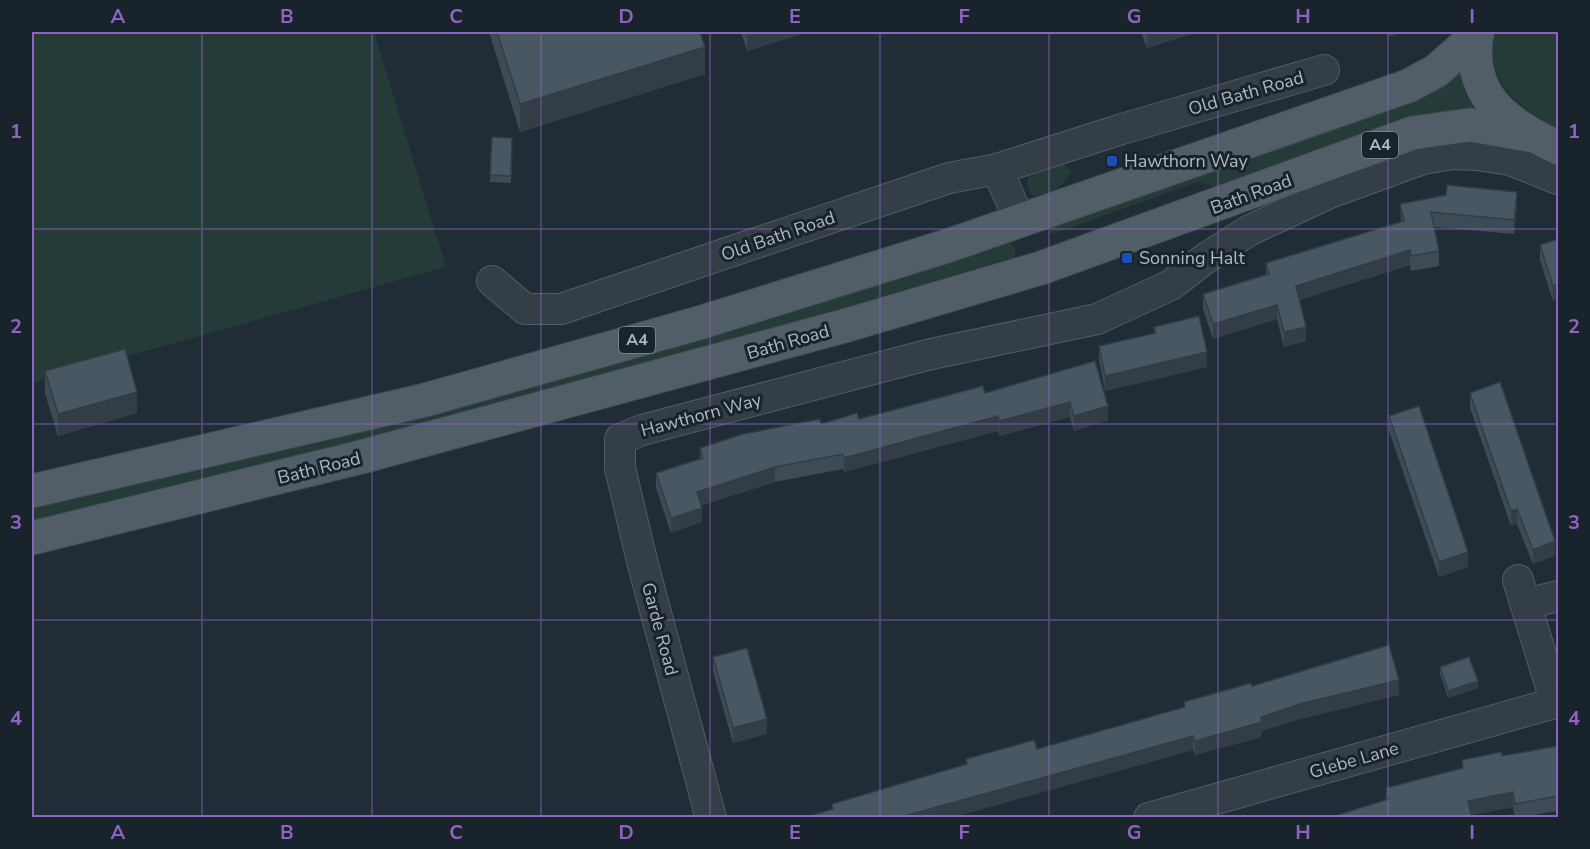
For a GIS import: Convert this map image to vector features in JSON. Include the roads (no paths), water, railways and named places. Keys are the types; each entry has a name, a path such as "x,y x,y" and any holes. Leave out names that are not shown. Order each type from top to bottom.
{"main road":[{"path":"1477,33 1476,64 1483,89 1499,113 1546,142"},
{"name":"A4","path":"32,491 425,400 699,323 1020,221 1408,86 1436,71 1477,33"},
{"name":"Bath Road","path":"32,538 418,442 844,326 1041,268 1413,133 1470,125 1546,142"},
{"path":"1020,221 1041,268"}],"street":[{"name":"Old Bath Road","path":"492,280 525,309 561,309 949,178 997,169 1122,129 1324,70"},
{"name":"Hawthorn Way","path":"620,439 642,430 927,355 1097,319 1171,285 1206,258 1250,230 1330,193 1423,159 1453,154 1477,155 1510,160 1558,179"},
{"path":"997,169 1020,221"},
{"name":"Garde Road","path":"620,439 620,468 639,549 711,818"},
{"path":"1557,702 1522,592 1558,596"},
{"name":"Glebe Lane","path":"1149,818 1557,702"}],"place":[{"name":"Hawthorn Way","path":"1112,161"},
{"name":"Sonning Halt","path":"1127,258"}]}
